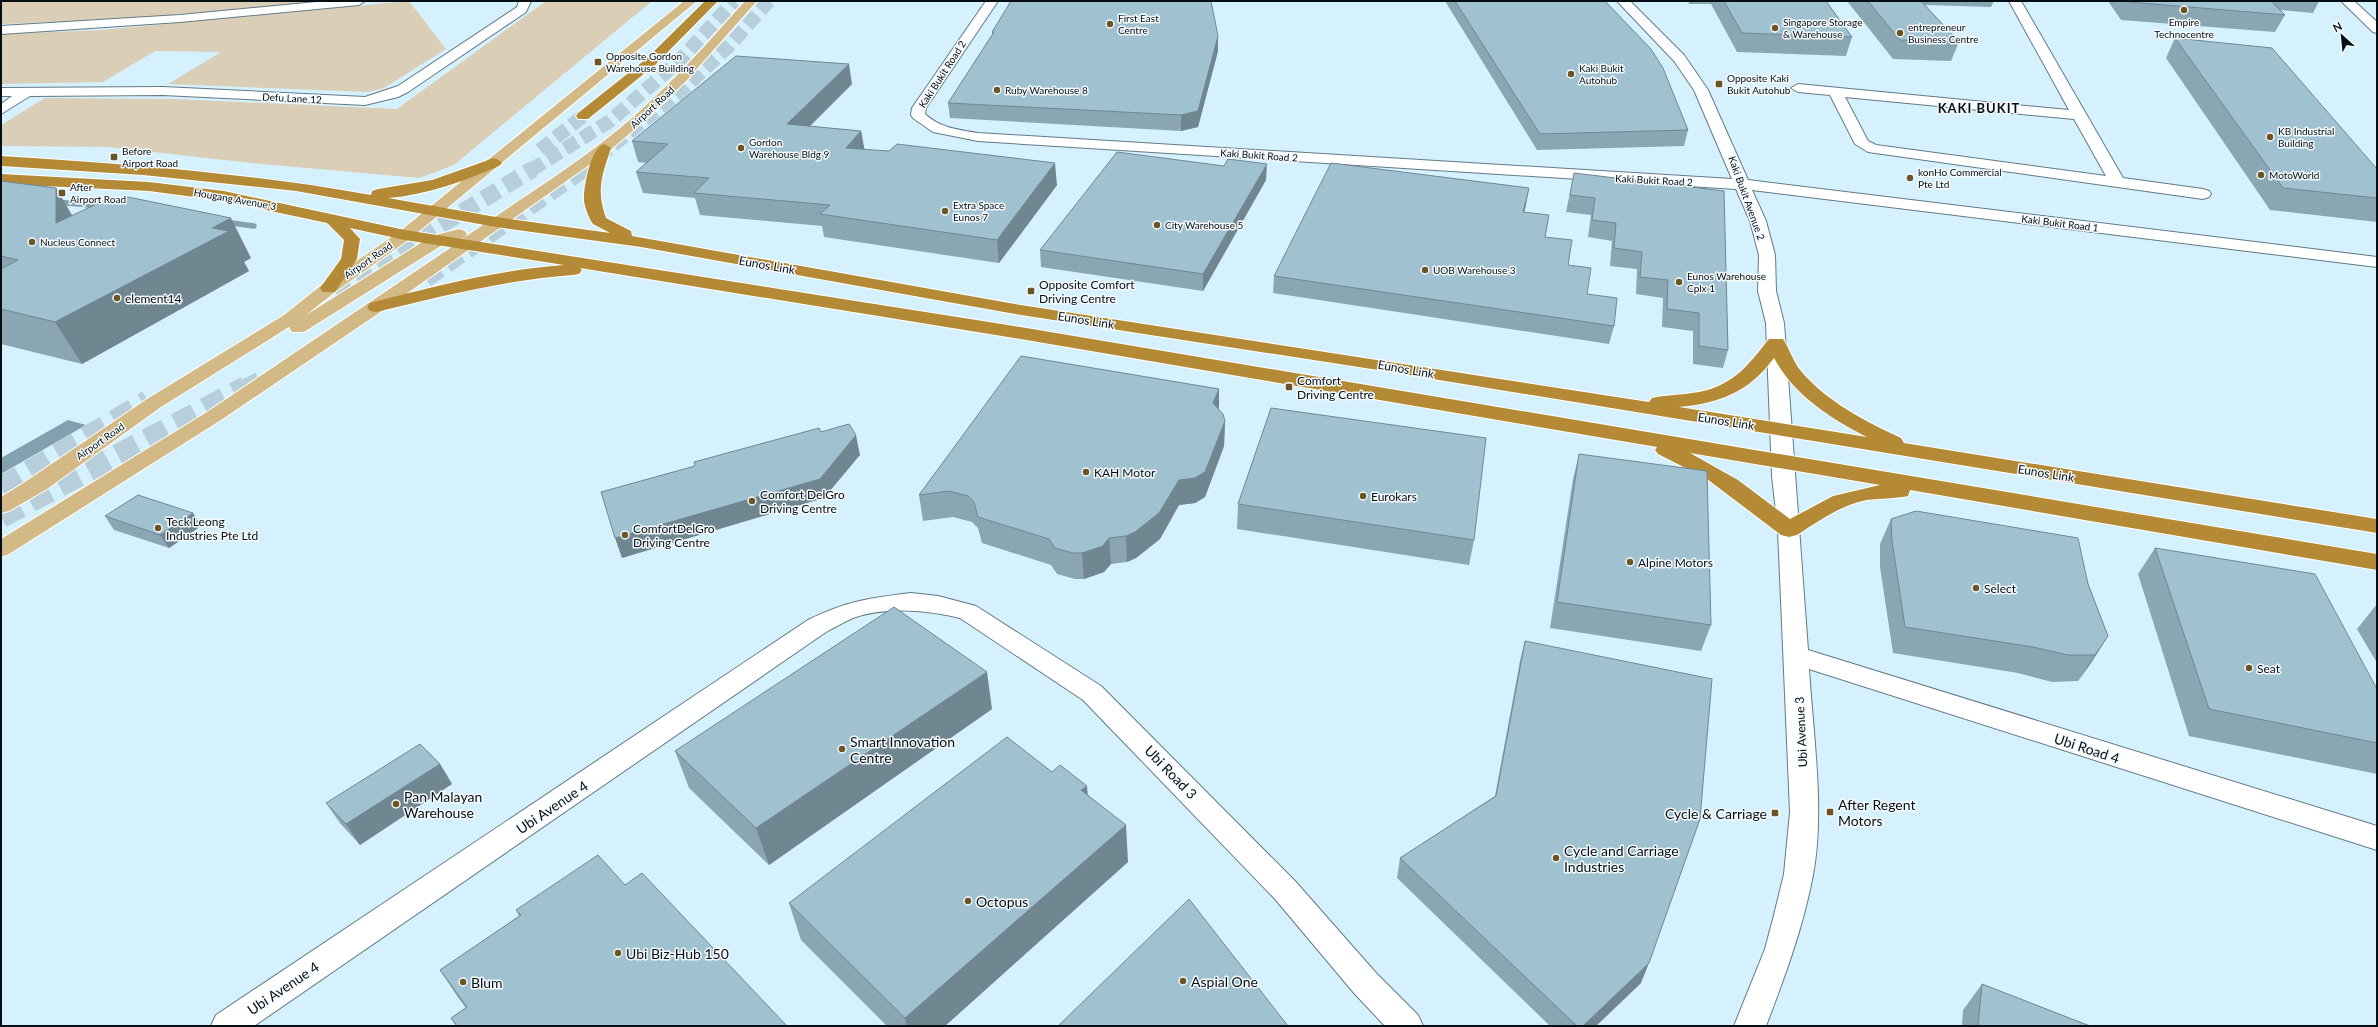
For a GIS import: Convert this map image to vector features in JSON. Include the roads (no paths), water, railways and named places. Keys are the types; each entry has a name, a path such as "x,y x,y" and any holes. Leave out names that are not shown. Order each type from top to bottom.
{"highway":[{"path":"582,116 634,78 682,35 712,1"},
{"path":"604,148 593,180 592,201 599,221 641,242"},
{"name":"Hougang Avenue 3","path":"1,161 228,178 347,195 436,210"},
{"path":"347,195 384,193 425,188 450,181 494,163"},
{"name":"Hougang Avenue 3","path":"1,179 146,186 197,192 288,208 334,221 405,235 466,244"},
{"name":"Eunos Link","path":"436,210 496,222 641,242 1015,309 1378,364 2377,526"},
{"path":"329,288 349,259 352,239 334,221"},
{"name":"Eunos Link","path":"466,244 1615,432 1947,490 2377,562"},
{"path":"376,307 466,285 550,271 634,271"},
{"path":"1614,403 1682,401 1712,395 1732,387 1748,376 1776,343 1795,376 1836,410 1892,442 1927,454"},
{"path":"1615,432 1686,457 1746,495 1789,530 1846,497 1880,491 1947,490"}],"main road":[{"name":"Airport Road","path":"26,492 154,403 290,319 329,288 405,235 691,1"},
{"name":"Airport Road","path":"1,550 214,416 376,307 604,148 635,124 699,62 751,1"},
{"name":"Airport Road","path":"1,506 194,393 438,240 496,222"}],"street":[{"path":"1,30 104,25 283,10 359,1"},
{"name":"Defu Lane 12","path":"1,92 164,91 342,101 377,99 403,90 522,9 525,1"},
{"name":"Kaki Bukit Road 2","path":"992,1 918,108 918,115 925,122 945,132 978,137 1743,185"},
{"name":"Kaki Bukit Avenue 2","path":"1623,1 1679,58 1701,90 1758,221 1767,255 1767,292 1775,323 1781,430"},
{"path":"2015,1 2117,182"},
{"path":"2347,1 2377,29"},
{"path":"1798,88 2080,115"},
{"path":"1834,91 1862,144 1873,149 2203,194"},
{"path":"1,110 27,92"},
{"name":"Kaki Bukit Road 1","path":"1743,185 1770,186 2377,262"},
{"name":"Ubi Avenue 3","path":"1750,1026 1780,950 1799,874 1804,812 1797,656 1781,430"},
{"name":"Ubi Road 3","path":"883,604 911,601 938,604 968,612 1092,693 1285,890 1365,982 1407,1026"},
{"name":"Ubi Avenue 4","path":"227,1026 817,626 845,612 883,604"},
{"name":"Ubi Road 4","path":"1797,656 2190,781 2377,838"}],"water":[{"path":"68,420 86,425 1,474 1,458"}],"waterway":[{"path":"55,202 102,206"},
{"path":"224,222 254,226"}],"tunnel":[{"path":"531,170 610,121 680,60 734,1"},
{"path":"582,170 682,90 730,45 769,1"},
{"path":"540,150 583,116"},
{"path":"334,290 533,169"},
{"path":"426,279 584,169"},
{"path":"246,387 260,380"},
{"path":"1,517 246,387"},
{"path":"1,488 148,401"}],"place":[{"name":"Empire Technocentre","path":"2184,10"},
{"name":"First East Centre","path":"1110,24"},
{"name":"Singapore Storage & Warehouse","path":"1775,28"},
{"name":"entrepreneur Business Centre","path":"1900,33"},
{"name":"Opposite Gordon Warehouse Building","path":"598,62"},
{"name":"Kaki Bukit Autohub","path":"1571,74"},
{"name":"Opposite Kaki Bukit Autohub","path":"1719,84"},
{"name":"Ruby Warehouse 8","path":"997,90"},
{"name":"KB Industrial Building","path":"2270,137"},
{"name":"Gordon Warehouse Bldg 9","path":"741,148"},
{"name":"Before Airport Road","path":"114,157"},
{"name":"MotoWorld","path":"2261,175"},
{"name":"konHo Commercial Pte Ltd","path":"1910,178"},
{"name":"After Airport Road","path":"62,193"},
{"name":"Extra Space Eunos 7","path":"945,211"},
{"name":"City Warehouse 5","path":"1157,225"},
{"name":"Nucleus Connect","path":"32,242"},
{"name":"UOB Warehouse 3","path":"1425,270"},
{"name":"Eunos Warehouse Cplx 1","path":"1679,282"},
{"name":"Opposite Comfort Driving Centre","path":"1031,291"},
{"name":"element14","path":"117,298"},
{"name":"Comfort Driving Centre","path":"1289,387"},
{"name":"KAH Motor","path":"1086,472"},
{"name":"Eurokars","path":"1363,496"},
{"name":"Comfort DelGro Driving Centre","path":"752,501"},
{"name":"Teck Leong Industries Pte Ltd","path":"158,528"},
{"name":"ComfortDelGro Driving Centre","path":"625,535"},
{"name":"Alpine Motors","path":"1630,562"},
{"name":"Select","path":"1976,588"},
{"name":"Seat","path":"2249,668"},
{"name":"Smart Innovation Centre","path":"842,749"},
{"name":"Pan Malayan Warehouse","path":"396,804"},
{"name":"After Regent Motors","path":"1830,812"},
{"name":"Cycle & Carriage","path":"1775,813"},
{"name":"Cycle and Carriage Industries","path":"1556,858"},
{"name":"Octopus","path":"968,901"},
{"name":"Ubi Biz-Hub 150","path":"618,953"},
{"name":"Aspial One","path":"1183,981"},
{"name":"Blum","path":"463,982"}],"district":[{"name":"KAKI BUKIT","path":"1979,108"}]}
